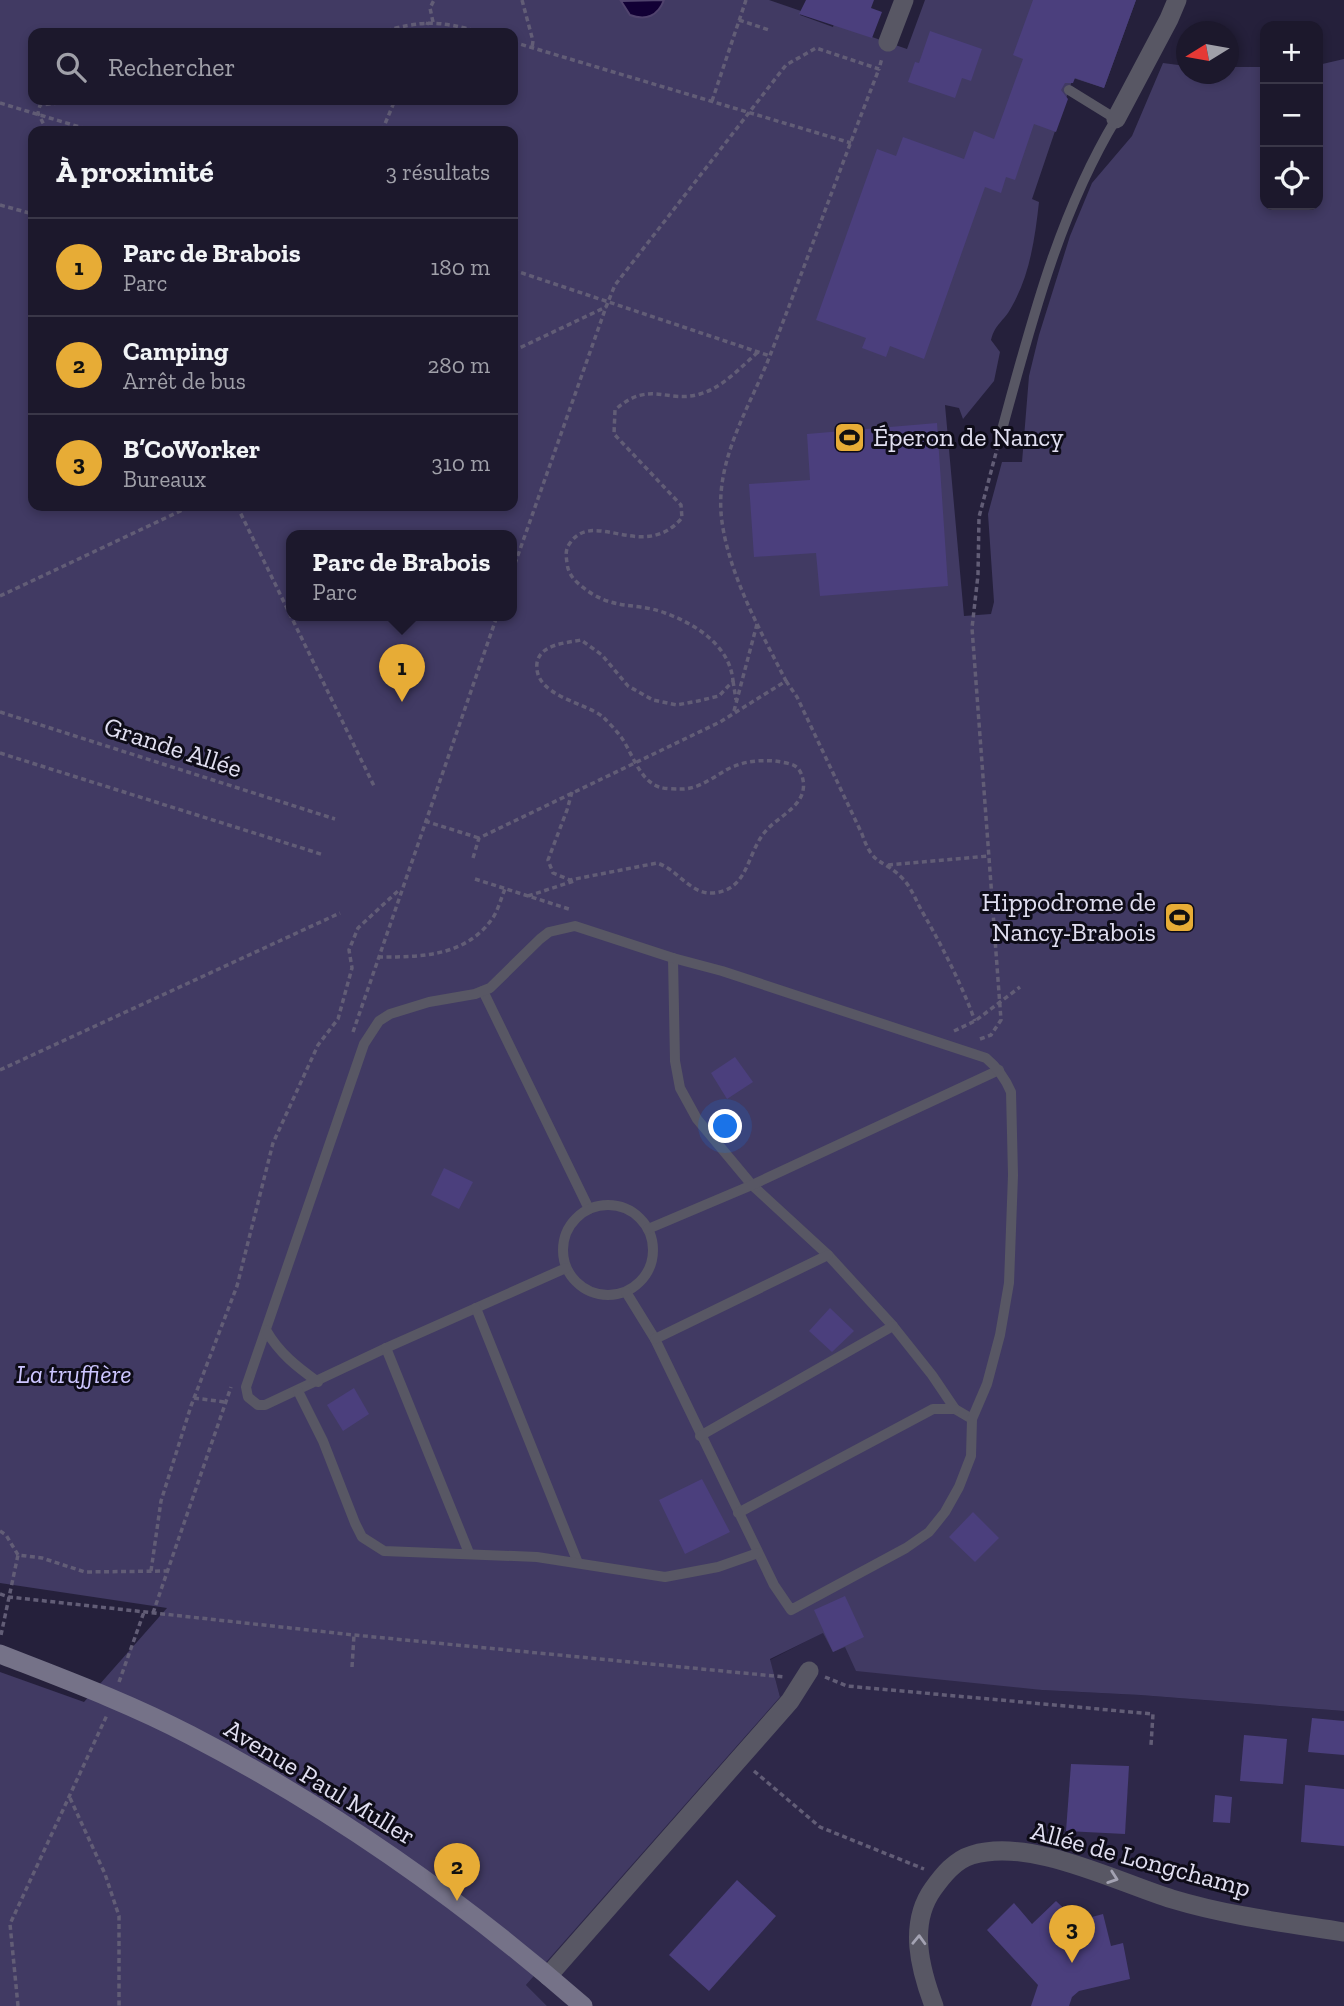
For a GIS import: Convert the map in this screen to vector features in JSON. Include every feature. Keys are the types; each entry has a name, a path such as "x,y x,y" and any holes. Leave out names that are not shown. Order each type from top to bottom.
{"main road":[{"name":"Avenue Paul Muller","path":"0,1654 111,1705 188,1734 266,1776 352,1829 457,1901 583,2006"}],"street":[{"path":"888,42 904,0"},
{"path":"1116,119 1177,0"},
{"path":"548,1976 790,1701 809,1671"},
{"name":"Allée de Longchamp","path":"934,2006 918,1954 918,1937 924,1907 930,1892 942,1877 958,1862 971,1855 998,1851 1031,1854 1074,1864 1173,1899 1266,1920 1344,1932"}],"lane":[{"path":"1000,437 1039,296 1063,229 1094,156 1116,119 1069,90"},
{"path":"566,1268 265,1405 258,1405 248,1397 246,1387 364,1044 372,1029 390,1014 406,1008 490,988 549,932 575,926 722,971 986,1058 999,1070 1011,1092 1013,1175 1009,1283 1000,1335 987,1384 972,1419 971,1456 959,1487 945,1512 929,1532 906,1548 791,1610 774,1585 655,1339 626,1292"},
{"path":"673,958 675,1061 680,1088 697,1119 752,1185 828,1255 893,1326 955,1409 972,1419"},
{"path":"483,991 589,1209"},
{"path":"648,1229 752,1185 999,1070"},
{"path":"602,1205 629,1210 648,1229 653,1247 650,1265 641,1281 626,1292 614,1295 591,1292 581,1286 566,1268 564,1240 577,1217 589,1209 602,1205"},
{"path":"655,1339 828,1255"},
{"path":"476,1308 578,1563"},
{"path":"700,1436 893,1326"},
{"path":"266,1330 275,1347 318,1381"},
{"path":"386,1348 469,1553"},
{"path":"298,1391 323,1441 355,1523 369,1542 384,1551 537,1557 665,1577 718,1567 758,1553"},
{"path":"738,1513 933,1409 955,1409"}],"path":[{"path":"427,28 431,22 430,8 434,0"},
{"path":"522,0 533,41 532,48"},
{"path":"712,101 746,0"},
{"path":"740,20 769,30"},
{"path":"395,28 431,22 459,28"},
{"path":"888,42 770,356 728,453 722,474 721,495 726,547 757,624 797,697 868,852 905,881 946,953 975,1021"},
{"path":"518,44 851,143"},
{"path":"517,558 615,285 786,65 817,48 878,69"},
{"path":"0,103 78,126"},
{"path":"40,105 38,113 44,126"},
{"path":"384,126 393,105"},
{"path":"0,205 28,213"},
{"path":"518,272 607,304 770,356"},
{"path":"518,348 607,304"},
{"path":"736,702 727,658 714,641 664,612 620,606 596,597 567,571 565,553 571,541 582,533 606,530 634,538 652,538 665,533 682,518 681,505 614,434 615,410 636,395 656,393 697,396 714,389 758,352"},
{"path":"979,1040 992,1035 1001,1020 972,628 978,575 979,517 1000,437"},
{"path":"0,596 180,511"},
{"path":"239,511 286,606"},
{"path":"293,621 374,786"},
{"path":"435,792 495,621"},
{"path":"734,713 757,624"},
{"path":"527,896 579,879 657,863 703,893 723,891 739,882 756,844 765,831 801,798 803,788 800,771 794,765 748,761 700,785 682,789 659,787 650,782 636,764 621,736 600,715 557,694 540,678 537,667 539,657 551,646 581,640 602,654 628,686 653,700 677,705 719,695 733,681"},
{"path":"425,821 479,838 720,722 786,681"},
{"name":"Grande Allée","path":"0,712 335,819"},
{"path":"0,753 324,855"},
{"path":"572,792 548,860 553,873 570,880 579,879"},
{"path":"473,858 479,838"},
{"path":"886,865 988,856"},
{"path":"475,879 580,912"},
{"path":"151,1571 161,1501 194,1398 237,1286 273,1143 318,1045 338,1020 352,968 349,950 358,928 402,887"},
{"path":"378,957 426,957 450,950 474,938 493,918 505,889"},
{"path":"0,1070 340,914"},
{"path":"966,1035 954,1031 975,1021 1020,986"},
{"path":"194,1398 226,1402"},
{"path":"0,1531 6,1535 18,1555 0,1638"},
{"path":"18,1555 42,1558 85,1572 167,1571"},
{"path":"0,1594 354,1635 781,1677 809,1671"},
{"path":"18,2006 10,1924 111,1705 144,1612"},
{"path":"352,1667 354,1635"},
{"path":"847,1686 1153,1714 1151,1745"},
{"path":"740,1759 820,1827 942,1877"},
{"path":"69,1797 105,1874 119,1916 119,2006"}],"shaded area":[{"path":"664,0 655,13 646,17 630,15 621,1"},
{"path":"824,1632 845,1646 1042,1690 1344,1711 1344,2006 547,2006 526,1985 780,1697 770,1660"}],"green space":[{"name":"La truffière","path":"0,0 769,0 801,11 800,15 833,27 834,24 907,49 925,0 1136,0 1104,88 1073,78 1032,199 1039,202 1027,269 1017,295 991,340 1000,352 994,381 963,419 959,408 945,405 964,616 991,614 994,602 988,514 1002,462 1022,462 1029,376 1070,236 1092,183 1132,136 1163,63 1176,65 1176,84 1239,84 1239,67 1260,67 1260,210 1323,210 1323,64 1344,59 1344,1711 1042,1690 856,1671 845,1647 833,1652 823,1633 770,1659 780,1697 526,1985 547,2006 0,2006 0,1672 84,1702 167,1608 0,1583"}],"building":[{"path":"806,0 874,0 871,8 882,12 872,38 799,14"},
{"path":"1033,0 1136,0 1104,88 1075,78 1073,83 1065,83 1061,90 1068,99 1056,132 1034,124 1015,180 1006,177 1001,193 985,187 924,359 890,346 886,357 862,348 866,338 816,320 877,149 896,156 903,137 964,159 974,131 994,139 1023,59 1013,55"},
{"path":"930,31 982,49 971,81 962,78 955,98 908,82 915,62 919,63"},
{"path":"937,423 948,586 820,596 816,553 754,557 749,484 810,480 807,434"},
{"path":"735,1057 753,1082 727,1099 711,1073"},
{"path":"444,1168 473,1182 459,1209 431,1195"},
{"path":"830,1308 854,1331 832,1352 809,1331"},
{"path":"354,1388 369,1414 343,1431 327,1405"},
{"path":"702,1479 730,1532 685,1554 659,1500"},
{"path":"973,1512 999,1538 975,1562 949,1537"},
{"path":"845,1596 864,1637 833,1652 814,1610"},
{"path":"1312,1718 1344,1721 1344,1755 1308,1752"},
{"path":"1244,1735 1287,1739 1283,1784 1240,1781"},
{"path":"1071,1764 1129,1766 1125,1834 1066,1831"},
{"path":"1305,1785 1344,1789 1344,1846 1301,1842"},
{"path":"1215,1795 1232,1797 1230,1823 1213,1822"},
{"path":"737,1880 776,1916 709,1991 669,1955"},
{"path":"1056,1901 1077,1921 1103,1914 1111,1946 1123,1943 1130,1979 1079,1991 1072,1997 1069,2006 1031,2006 1038,1985 987,1930 1014,1903 1032,1924"}],"place":[{"name":"Éperon de Nancy","path":"850,437"},
{"name":"Parc de Brabois","path":"402,702"},
{"name":"Hippodrome de Nancy-Brabois","path":"1179,917"},
{"name":"Camping","path":"457,1901"},
{"name":"B’CoWorker","path":"1072,1963"}]}
